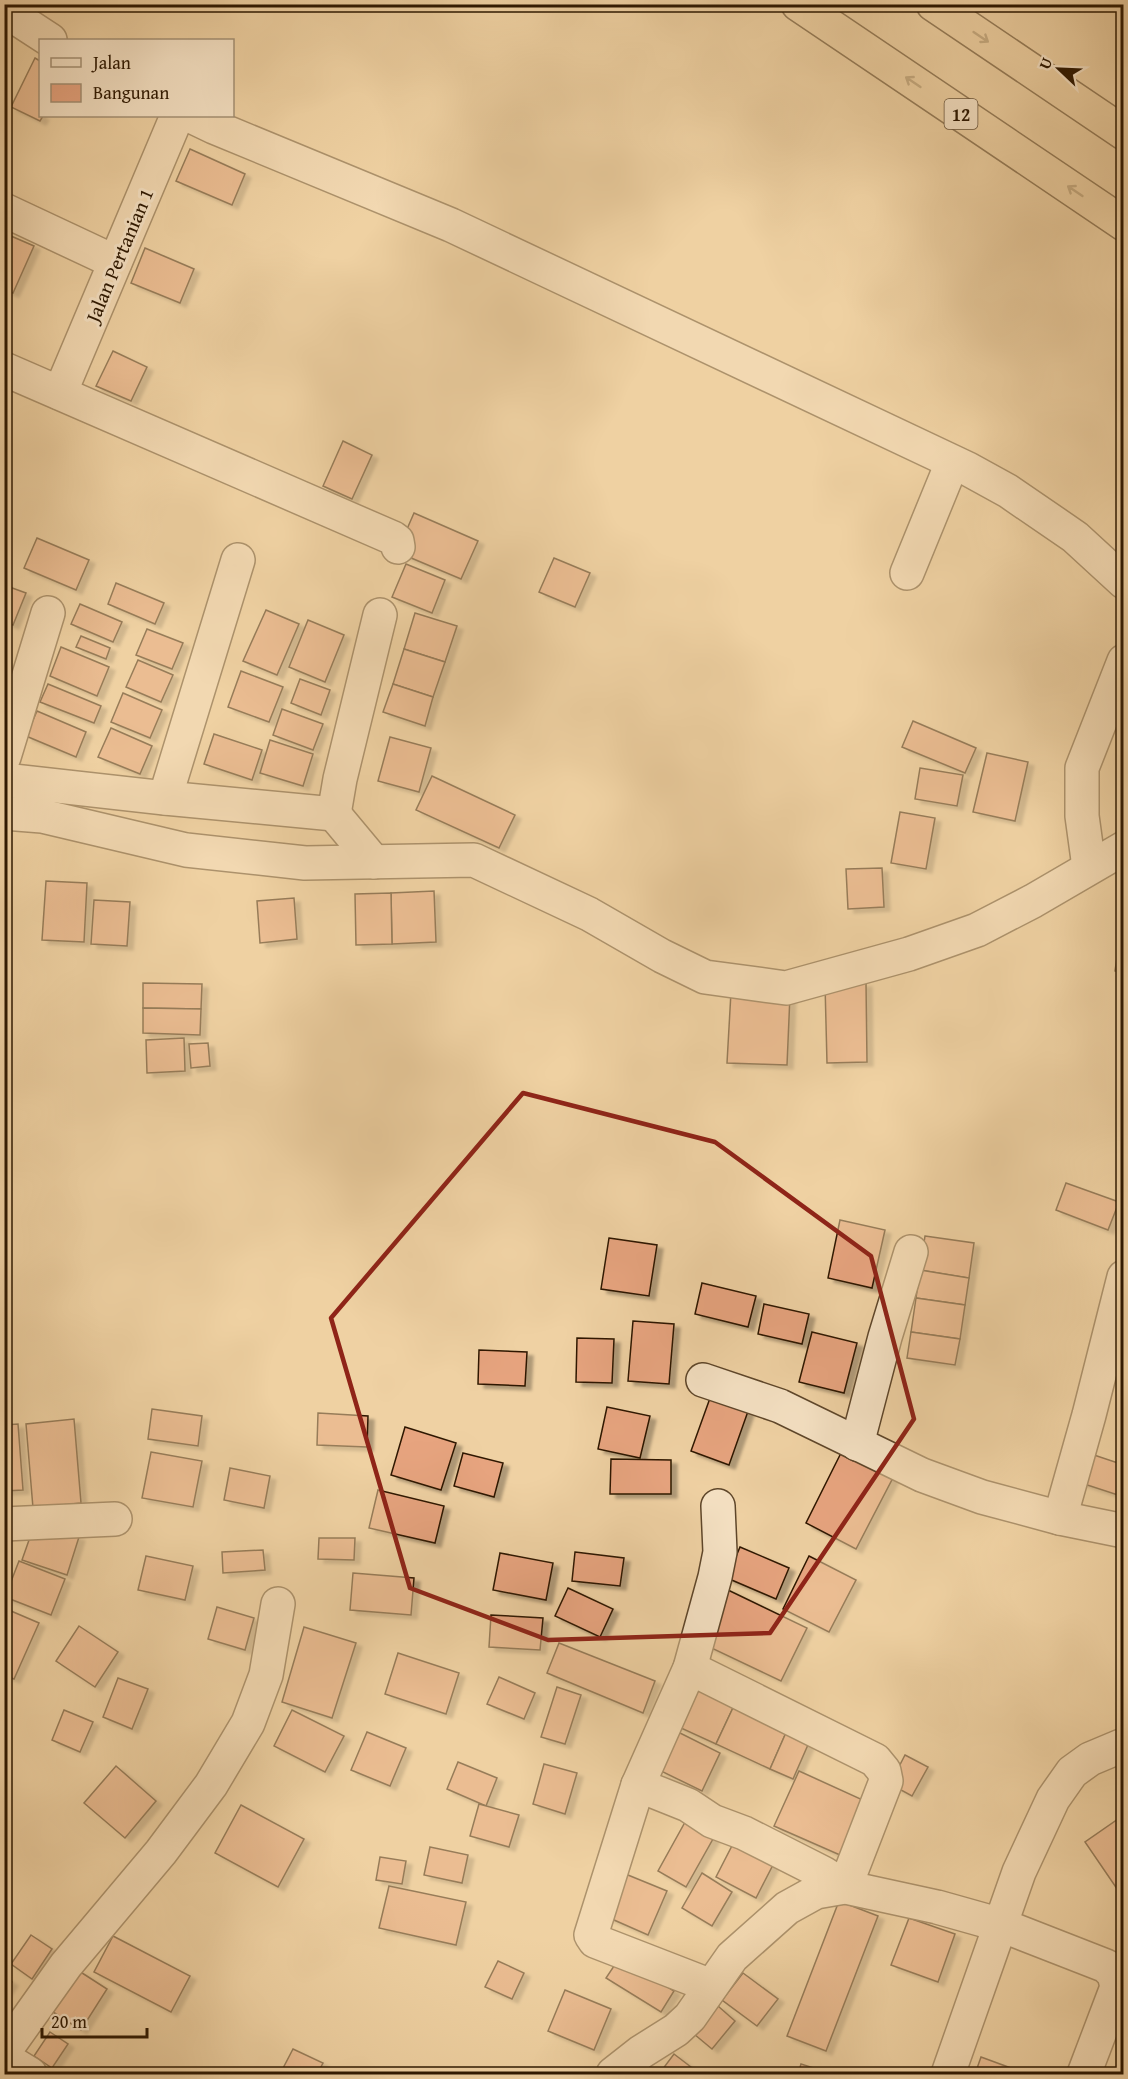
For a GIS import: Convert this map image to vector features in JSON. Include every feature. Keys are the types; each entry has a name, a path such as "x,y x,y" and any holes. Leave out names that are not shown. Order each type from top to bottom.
{"highway":[{"name":"12","path":"798,4 1124,224"},
{"path":"933,4 1124,133"}],"street":[{"path":"4,10 48,39"},
{"name":"Jalan Pertanian 1","path":"60,393 177,117"},
{"path":"193,117 214,128 451,225 968,469 1008,490 1075,537 1124,582"},
{"path":"4,210 115,262"},
{"path":"4,369 393,538 397,541 398,546"},
{"path":"907,573 952,463"},
{"path":"165,798 238,560"},
{"path":"4,757 48,614"},
{"path":"334,814 340,779 380,615"},
{"path":"1089,867 1082,816 1082,768 1124,662"},
{"path":"4,780 334,814 374,862"},
{"path":"4,813 42,816 186,850 305,863 474,860 589,914 662,956 705,977 786,988 909,954 977,930 1033,901 1124,848"},
{"path":"857,1444 885,1337 911,1252"},
{"path":"1060,1518 1124,1277"},
{"path":"703,1380 780,1406 922,1476 982,1497 1060,1518 1124,1531"},
{"path":"711,1986 596,1941 591,1935 638,1785 690,1668 720,1552 718,1506"},
{"path":"4,1524 115,1520"},
{"path":"4,2052 66,1965 160,1852 211,1785 248,1723 266,1675 278,1604"},
{"path":"690,1668 875,1760 884,1770 886,1781 844,1887"},
{"path":"948,2074 1018,1872 1053,1799 1072,1772 1090,1759 1123,1745"},
{"path":"638,1785 678,1800 712,1821 744,1833 823,1873 844,1887 937,1907 1000,1925 1106,1966 1114,1974 1117,1987 1084,2074"},
{"path":"613,2074 641,2052 676,2030 690,2017 732,1957 787,1908 816,1892 844,1887"},
{"path":"4,2058 30,2074"}],"highlighted area":[{"path":"523,1093 715,1142 871,1256 914,1419 770,1633 548,1640 410,1588 331,1318"}],"building":[{"path":"35,58 39,60 39,117 42,117 40,121 11,107"},
{"path":"190,149 245,174 232,205 176,181"},
{"path":"4,233 34,246 13,293 4,290"},
{"path":"145,248 194,269 180,303 131,283"},
{"path":"113,351 147,367 131,401 96,386"},
{"path":"343,441 372,455 352,499 323,486"},
{"path":"414,513 478,541 461,579 397,552"},
{"path":"37,538 89,560 76,590 24,568"},
{"path":"554,558 590,573 575,607 539,592"},
{"path":"406,564 445,580 432,613 392,597"},
{"path":"116,583 164,603 155,624 108,604"},
{"path":"4,585 26,593 13,625 4,622"},
{"path":"80,604 122,622 113,642 71,624"},
{"path":"266,610 299,624 277,675 243,661"},
{"path":"415,613 457,626 445,662 404,649"},
{"path":"308,620 344,635 325,682 289,667"},
{"path":"147,629 183,643 172,669 136,655"},
{"path":"81,636 110,648 106,659 76,647"},
{"path":"61,647 109,667 97,696 50,676"},
{"path":"404,649 445,662 433,697 393,684"},
{"path":"138,660 173,675 161,702 126,687"},
{"path":"241,671 283,687 269,722 228,707"},
{"path":"300,679 330,690 321,715 291,703"},
{"path":"48,684 101,706 94,723 40,702"},
{"path":"393,684 433,697 425,726 383,712"},
{"path":"123,693 162,710 150,738 111,722"},
{"path":"282,709 323,724 313,750 273,735"},
{"path":"37,711 86,732 76,757 26,736"},
{"path":"913,721 976,748 965,773 902,747"},
{"path":"111,728 152,746 140,774 98,757"},
{"path":"214,734 262,750 252,780 204,764"},
{"path":"390,737 431,748 419,792 378,781"},
{"path":"270,740 313,754 303,786 260,773"},
{"path":"987,753 1028,762 1015,821 973,812"},
{"path":"920,768 963,775 957,806 915,799"},
{"path":"432,776 515,815 499,848 416,810"},
{"path":"900,812 935,818 926,869 891,863"},
{"path":"882,868 884,907 848,909 846,869"},
{"path":"46,881 87,883 84,942 42,940"},
{"path":"434,891 436,942 392,944 391,893"},
{"path":"391,893 392,944 356,945 355,894"},
{"path":"294,898 297,939 260,943 257,901"},
{"path":"94,900 130,902 127,946 91,944"},
{"path":"1122,926 1124,926 1124,973 1115,971"},
{"path":"143,983 202,984 201,1009 143,1008"},
{"path":"866,983 867,1062 827,1063 825,984"},
{"path":"731,992 790,995 787,1065 727,1063"},
{"path":"143,1008 201,1009 200,1035 143,1033"},
{"path":"184,1038 185,1071 147,1073 146,1040"},
{"path":"208,1043 210,1066 191,1068 189,1044"},
{"path":"1066,1183 1119,1202 1108,1230 1056,1210"},
{"path":"840,1220 885,1230 872,1288 828,1278"},
{"path":"925,1236 974,1243 969,1278 920,1270"},
{"path":"609,1238 657,1245 649,1296 601,1289"},
{"path":"920,1270 969,1278 965,1305 916,1298"},
{"path":"702,1283 756,1296 748,1327 695,1314"},
{"path":"916,1298 965,1305 960,1339 911,1332"},
{"path":"764,1304 809,1314 802,1344 758,1334"},
{"path":"633,1321 674,1324 669,1384 628,1381"},
{"path":"812,1332 857,1343 844,1393 799,1382"},
{"path":"911,1332 960,1339 955,1365 907,1358"},
{"path":"577,1338 614,1339 612,1383 576,1382"},
{"path":"479,1350 527,1352 525,1386 478,1384"},
{"path":"714,1387 752,1400 729,1465 691,1451"},
{"path":"607,1407 650,1416 640,1458 598,1449"},
{"path":"152,1409 202,1416 198,1446 148,1439"},
{"path":"318,1413 368,1416 367,1447 317,1445"},
{"path":"74,1419 81,1503 33,1508 26,1424"},
{"path":"18,1424 23,1490 4,1491 4,1425"},
{"path":"405,1427 456,1443 441,1490 391,1475"},
{"path":"846,1443 897,1470 856,1549 806,1523"},
{"path":"1082,1451 1124,1465 1124,1497 1072,1480"},
{"path":"151,1452 202,1461 193,1507 142,1498"},
{"path":"463,1453 503,1463 494,1497 454,1486"},
{"path":"611,1459 671,1460 671,1494 610,1494"},
{"path":"230,1468 270,1476 264,1508 224,1500"},
{"path":"378,1490 444,1506 435,1543 369,1528"},
{"path":"35,1523 79,1537 67,1575 22,1560"},
{"path":"319,1538 355,1538 354,1560 318,1559"},
{"path":"740,1547 789,1568 776,1599 727,1578"},
{"path":"263,1550 265,1570 223,1573 222,1552"},
{"path":"575,1552 624,1558 620,1586 572,1581"},
{"path":"500,1553 553,1563 546,1600 493,1590"},
{"path":"146,1556 193,1566 185,1600 138,1590"},
{"path":"809,1556 856,1580 829,1632 783,1609"},
{"path":"19,1561 65,1579 51,1615 5,1597"},
{"path":"353,1573 414,1578 411,1615 350,1610"},
{"path":"568,1588 613,1609 600,1637 555,1616"},
{"path":"728,1590 807,1628 781,1681 703,1644"},
{"path":"217,1607 254,1618 245,1650 208,1639"},
{"path":"4,1608 39,1623 14,1679 4,1675"},
{"path":"491,1615 543,1618 540,1650 489,1647"},
{"path":"79,1626 118,1652 95,1687 56,1661"},
{"path":"304,1627 356,1643 332,1718 282,1702"},
{"path":"559,1643 655,1681 643,1713 547,1673"},
{"path":"398,1653 459,1673 446,1714 385,1694"},
{"path":"693,1673 739,1695 716,1744 670,1723"},
{"path":"499,1677 535,1693 524,1719 487,1704"},
{"path":"118,1678 148,1689 132,1729 103,1717"},
{"path":"557,1687 581,1695 565,1744 541,1737"},
{"path":"739,1695 792,1719 770,1769 716,1744"},
{"path":"64,1710 93,1722 80,1752 52,1740"},
{"path":"292,1710 344,1736 325,1772 274,1746"},
{"path":"792,1719 814,1731 793,1779 770,1769"},
{"path":"367,1732 406,1748 390,1786 351,1770"},
{"path":"678,1732 720,1753 702,1791 659,1770"},
{"path":"905,1755 928,1767 912,1796 890,1784"},
{"path":"458,1762 497,1778 486,1806 447,1789"},
{"path":"544,1764 577,1773 565,1814 533,1804"},
{"path":"116,1766 156,1801 125,1838 84,1803"},
{"path":"799,1771 865,1801 840,1855 774,1826"},
{"path":"479,1804 519,1815 509,1847 470,1836"},
{"path":"241,1805 304,1839 278,1887 215,1853"},
{"path":"689,1815 718,1830 686,1887 658,1871"},
{"path":"1121,1817 1124,1820 1124,1899 1085,1842"},
{"path":"737,1836 777,1857 756,1898 716,1877"},
{"path":"430,1847 468,1855 462,1883 424,1875"},
{"path":"380,1857 406,1861 402,1884 376,1880"},
{"path":"623,1873 667,1891 648,1935 605,1916"},
{"path":"702,1873 732,1892 712,1926 682,1908"},
{"path":"389,1886 466,1902 456,1945 379,1928"},
{"path":"839,1901 878,1916 826,2051 787,2036"},
{"path":"909,1918 955,1934 938,1982 891,1965"},
{"path":"31,1935 52,1949 32,1979 11,1964"},
{"path":"113,1936 190,1976 171,2012 94,1972"},
{"path":"620,1957 674,1991 661,2012 606,1978"},
{"path":"498,1961 524,1973 512,1999 485,1987"},
{"path":"79,1971 107,1989 81,2030 53,2012"},
{"path":"743,1973 778,1999 757,2026 722,2000"},
{"path":"4,1977 12,1982 4,1994"},
{"path":"565,1990 611,2009 594,2050 548,2031"},
{"path":"718,2006 735,2021 712,2049 694,2034"},
{"path":"50,2032 68,2044 52,2068 34,2056"},
{"path":"293,2049 323,2063 317,2074 280,2074"},
{"path":"674,2054 700,2074 659,2074"},
{"path":"981,2057 1027,2074 975,2074"},
{"path":"801,2064 832,2074 798,2074"},
{"path":"324,2069 334,2074 321,2074"}]}
